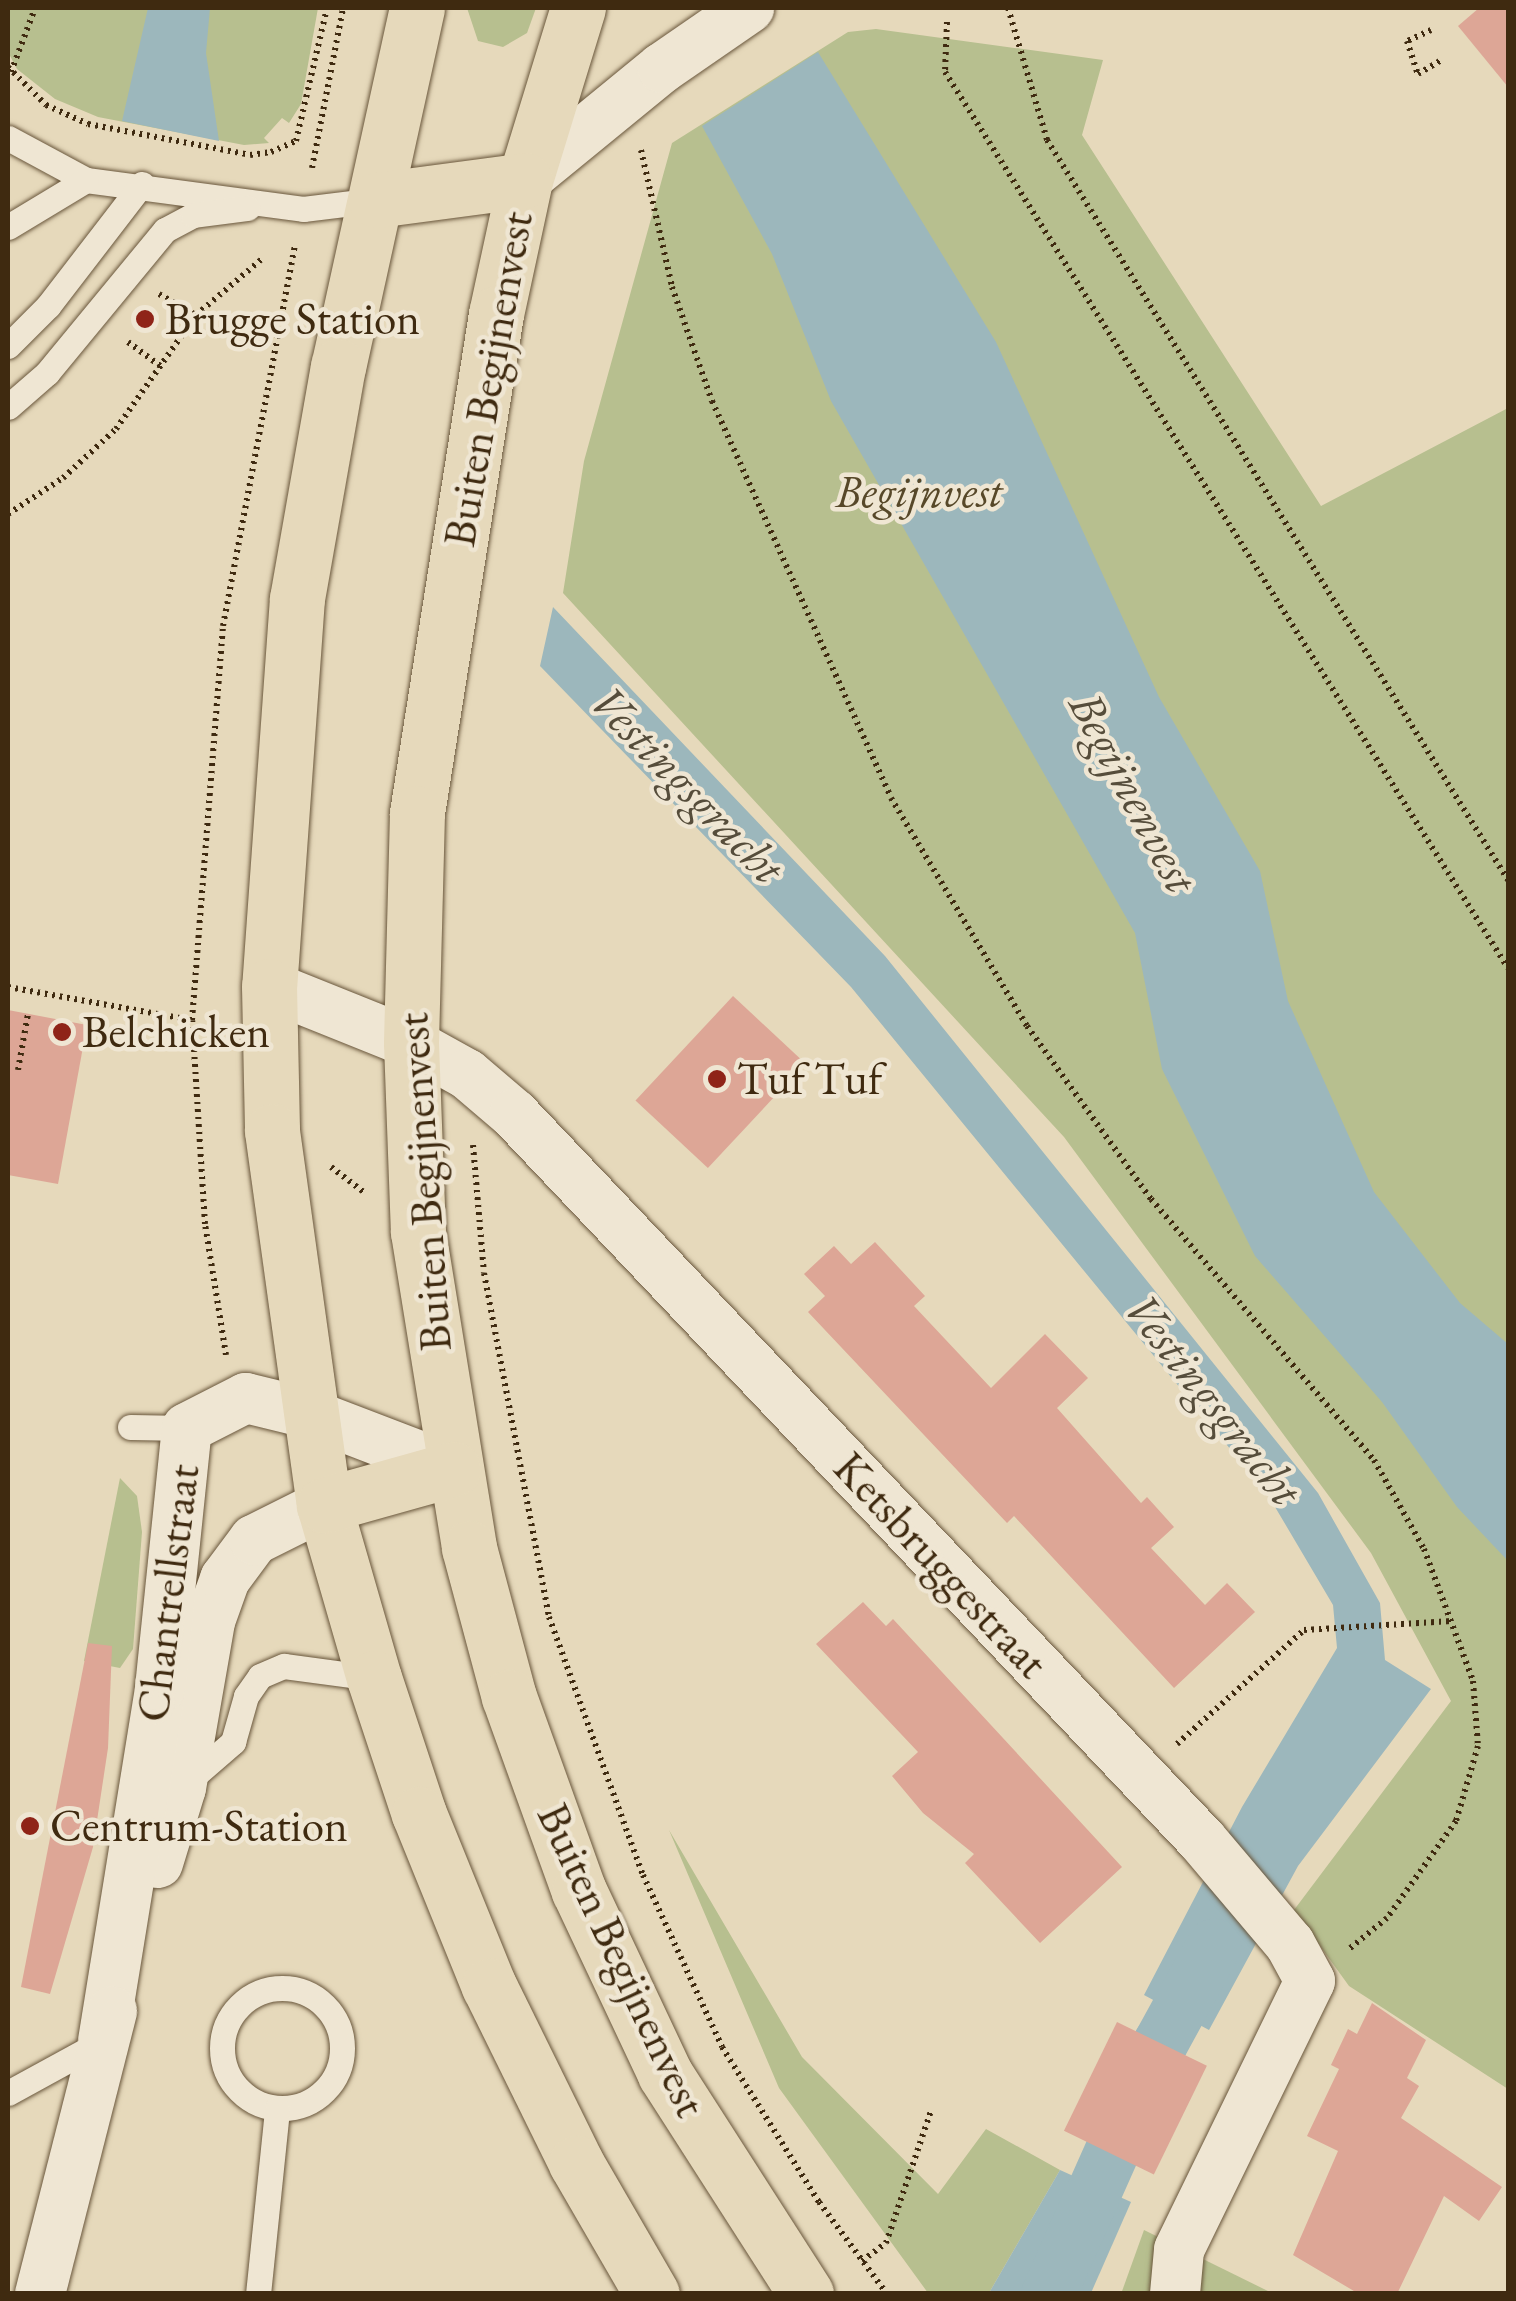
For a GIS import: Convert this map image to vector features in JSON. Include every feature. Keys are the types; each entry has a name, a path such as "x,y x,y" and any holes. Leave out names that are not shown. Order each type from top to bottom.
{"main road":[{"path":"417,8 298,598 268,986 272,1131 307,1412 324,1505 374,1678 419,1814 489,1986 576,2163 652,2294"},
{"name":"Buiten Begijnenvest","path":"578,8 525,180 496,314 417,813 411,1043 418,1232 453,1469 508,1697 579,1892 665,2074 806,2294"},
{"path":"376,200 525,180"},
{"path":"324,1505 453,1469"}],"street":[{"path":"525,180 662,68 749,8"},
{"name":"Ketsbruggestraat","path":"268,986 411,1043 467,1074 514,1114 1202,1840 1300,1962"},
{"name":"Chantrellstraat","path":"103,2040 160,1688 186,1428 246,1398 307,1412 453,1469"},
{"name":"Chantrellstraat","path":"40,2294 103,2040 181,1788 210,1621 225,1578 254,1540 324,1505"},
{"path":"1174,2294 1179,2250 1300,1962"}],"lane":[{"path":"8,138 86,180 142,184 304,209 376,200"},
{"path":"8,225 86,180"},
{"path":"8,346 48,306 142,184"},
{"path":"8,407 47,373 165,230 193,215 277,203"},
{"path":"130,1427 186,1428"},
{"path":"181,1788 233,1742 246,1696 260,1676 284,1666 374,1678"},
{"path":"289,1988 330,2010 343,2055 321,2096 276,2109 254,2102 235,2086 222,2042 244,2001 289,1988"},
{"path":"8,2093 103,2040"},
{"path":"258,2294 276,2109"}],"path":[{"path":"34,8 9,70 46,105 88,124 250,154 271,152 296,141 327,8"},
{"path":"304,209 343,8"},
{"path":"1008,8 1047,140 1508,880"},
{"path":"947,22 944,72 1508,968"},
{"path":"1431,30 1406,41 1418,74 1443,59"},
{"path":"640,144 672,287 712,401 891,798 1027,1026 1151,1199 1374,1460 1424,1549 1452,1621 1473,1681 1478,1746 1456,1821 1388,1918 1300,1962"},
{"path":"8,514 81,463 163,368 196,316 263,258"},
{"path":"160,294 196,316"},
{"path":"128,342 163,368"},
{"path":"8,986 192,1020"},
{"path":"18,1070 28,1014"},
{"path":"467,1074 484,1273 549,1618 643,1875 722,2047 886,2294"},
{"path":"320,1159 374,1200"},
{"path":"1141,1776 1304,1630 1452,1621"},
{"path":"862,2260 886,2243 931,2110"}],"green space":[{"path":"8,8 318,8 301,104 289,123 282,118 264,138 269,143 244,145 98,117 55,99 17,69 8,52"},
{"path":"467,8 536,8 527,33 503,47 478,41"},
{"name":"Begijnvest","path":"876,29 1103,60 1082,135 1321,506 1508,408 1508,2089 1349,1986 1294,1910 1451,1701 1371,1553 1064,1137 563,593 584,461 672,143 848,32"},
{"path":"120,1478 137,1496 142,1532 133,1649 120,1668 84,1661"},
{"path":"669,1830 802,2057 938,2194 986,2129 1060,2170 989,2293 928,2293 779,2088"},
{"path":"1144,2230 1272,2293 1121,2294"}],"water":[{"path":"148,8 210,8 206,53 219,141 122,121"},
{"name":"Begijnenvest","path":"818,52 996,342 1159,697 1260,871 1288,1001 1374,1192 1460,1303 1508,1344 1508,1561 1457,1507 1382,1402 1255,1256 1162,1069 1135,933 831,401 772,254 702,126"},
{"path":"553,607 885,956 1318,1493 1380,1603 1385,1660 1431,1689 1298,1866 1209,2030 1144,1995 1242,1807 1337,1648 1333,1605 1268,1495 851,987 540,666"},
{"path":"1060,2170 1131,2202 1091,2293 989,2293"}],"building":[{"path":"1479,8 1508,8 1508,87 1458,26"},
{"name":"Tuf Tuf","path":"733,996 805,1064 708,1168 635,1101"},
{"path":"8,1010 87,1025 58,1184 8,1175"},
{"path":"875,1242 925,1296 914,1306 991,1388 1045,1334 1088,1378 1057,1408 1141,1503 1147,1497 1174,1527 1151,1548 1205,1605 1227,1583 1255,1612 1174,1688 1014,1516 1007,1523 808,1312 825,1296 804,1274 834,1246 851,1264"},
{"path":"863,1602 886,1626 893,1619 1122,1867 1040,1943 965,1863 974,1854 923,1813 892,1776 918,1752 816,1644"},
{"path":"88,1643 112,1646 108,1748 93,1847 50,1994 21,1987"},
{"path":"1372,2003 1426,2040 1407,2078 1419,2086 1401,2118 1502,2187 1479,2221 1444,2196 1397,2294 1359,2294 1293,2255 1338,2151 1307,2136 1339,2069 1331,2065 1348,2029 1357,2034"},
{"path":"1117,2022 1207,2066 1154,2175 1064,2131"}],"waterway":[{"name":"Vestingsgracht","path":"1048,2294 1160,2043 1213,1946"}],"place":[{"name":"Brugge Station","path":"145,319"},
{"name":"Belchicken","path":"62,1032"},
{"name":"Tuf Tuf","path":"717,1079"},
{"name":"Centrum-Station","path":"30,1826"}]}
